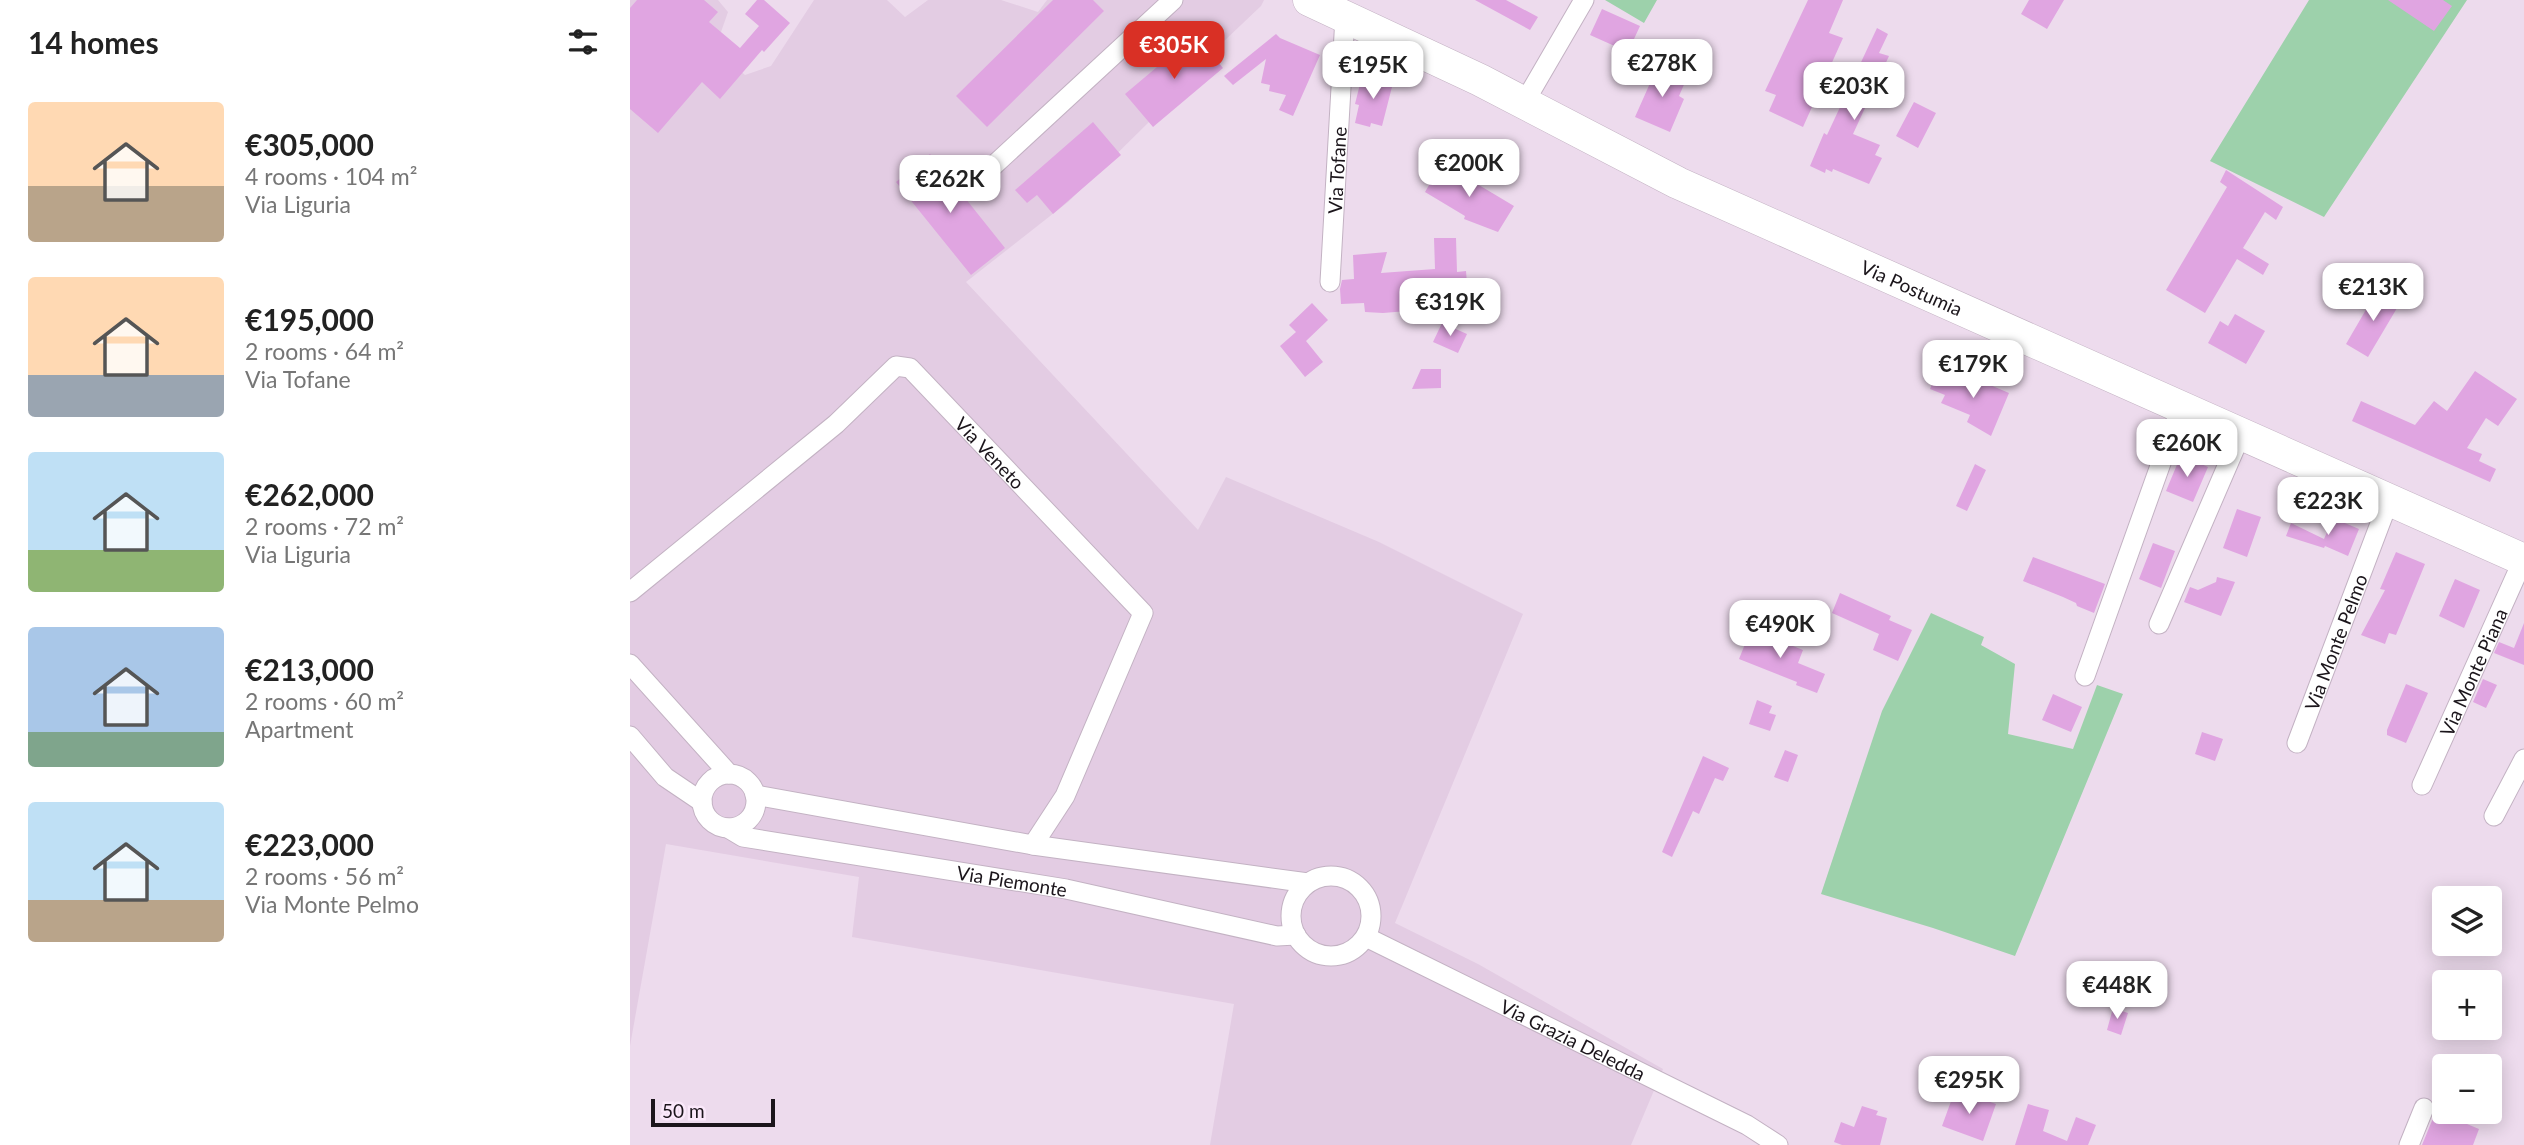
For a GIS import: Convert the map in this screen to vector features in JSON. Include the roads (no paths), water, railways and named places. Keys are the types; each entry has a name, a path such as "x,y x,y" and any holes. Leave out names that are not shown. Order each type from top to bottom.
{"main road":[{"name":"Via Postumia","path":"1309,0 1480,80 1678,183 2524,560"}],"street":[{"path":"992,167 1173,0"},
{"path":"1524,103 1584,0"},
{"name":"Via Tofane","path":"1331,282 1345,17"},
{"name":"Via Veneto","path":"630,592 836,424 896,366 910,368 1143,612 1065,796 1033,845"},
{"path":"2085,676 2181,407"},
{"path":"2159,624 2241,434"},
{"name":"Via Monte Pelmo","path":"2297,743 2389,500"},
{"name":"Via Monte Piana","path":"2422,785 2524,560"},
{"name":"Via Piemonte","path":"630,664 729,774 746,780 755,795 1033,845 1308,883 1324,876 1337,876 1350,880 1361,888 1368,899 1372,911 1366,937"},
{"name":"Via Piemonte","path":"630,736 665,777 702,802 707,816 713,822 743,837 1066,889 1277,936 1296,935"},
{"path":"2494,816 2524,759"},
{"path":"702,802 707,786 713,780 729,774"},
{"path":"729,828 737,827 750,818 756,803 755,795"},
{"path":"1308,883 1300,891 1291,912 1296,935 1303,945 1325,956 1337,956 1349,953 1366,937"},
{"name":"Via Grazia Deledda","path":"1366,937 1747,1125 1778,1145"},
{"path":"2409,1145 2424,1108"}]}
